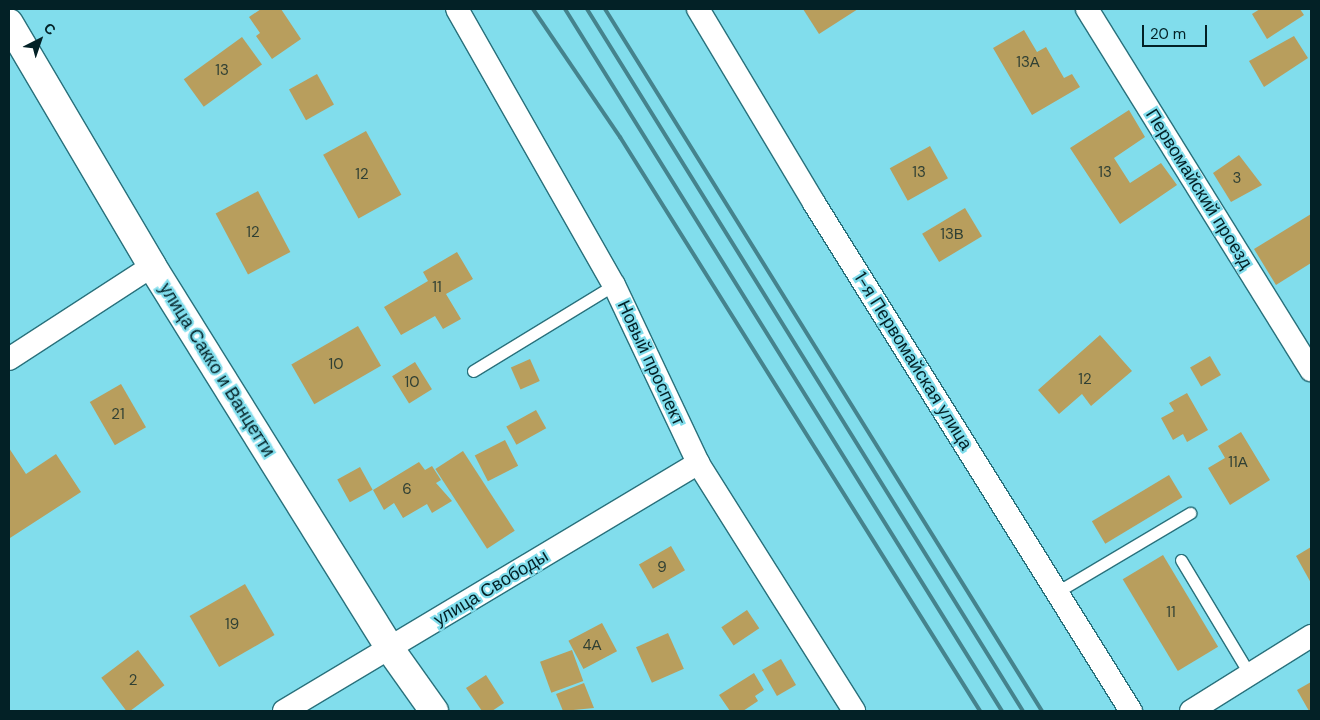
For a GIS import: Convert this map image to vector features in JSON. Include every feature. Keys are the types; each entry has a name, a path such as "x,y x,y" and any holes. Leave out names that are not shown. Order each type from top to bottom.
{"main road":[{"name":"улица Сакко и Ванцетти","path":"9,22 152,266 390,649 434,711"}],"street":[{"name":"Новый проспект","path":"457,9 614,285 698,463 854,711"},
{"name":"1-я Первомайская улица","path":"698,9 814,203 1131,711"},
{"name":"Первомайский проезд","path":"1087,9 1311,370"},
{"path":"9,358 152,266"},
{"name":"улица Свободы","path":"284,711 698,463"},
{"path":"1192,711 1311,636"}],"lane":[{"path":"473,371 614,285"},
{"path":"1058,592 1190,513"},
{"path":"1181,560 1250,675"}],"building":[{"path":"261,9 281,9 301,39 272,59 256,36 260,33 249,17"},
{"path":"803,9 858,9 819,34"},
{"path":"1260,9 1300,9 1304,15 1267,39 1252,14"},
{"path":"1024,30 1037,52 1046,47 1064,78 1072,74 1080,87 1032,115 993,48"},
{"path":"1294,36 1308,58 1264,87 1249,61"},
{"path":"242,37 262,65 204,107 184,79"},
{"path":"317,74 334,105 306,120 289,90"},
{"path":"1129,110 1145,137 1114,158 1130,183 1161,163 1177,185 1120,224 1070,148"},
{"path":"366,131 401,195 359,219 323,155"},
{"path":"930,146 948,178 908,201 890,168"},
{"path":"1239,155 1262,185 1231,202 1213,173"},
{"path":"258,191 290,252 248,274 216,214"},
{"path":"965,208 982,236 939,262 922,234"},
{"path":"1311,214 1311,263 1276,285 1254,249"},
{"path":"457,252 473,279 446,294 461,319 443,329 435,316 401,335 384,307 428,281 423,272"},
{"path":"358,326 381,366 314,404 291,364"},
{"path":"1100,335 1132,371 1091,406 1082,394 1059,414 1038,390"},
{"path":"1210,356 1221,375 1201,387 1190,368"},
{"path":"530,359 540,381 521,389 511,368"},
{"path":"415,362 432,389 409,403 392,376"},
{"path":"121,384 146,427 115,445 90,402"},
{"path":"1187,393 1208,430 1187,442 1183,434 1173,440 1161,418 1174,411 1169,403"},
{"path":"536,410 546,428 516,445 506,426"},
{"path":"1241,432 1270,480 1230,505 1208,468 1225,458 1218,446"},
{"path":"505,440 518,466 488,481 475,455"},
{"path":"9,448 26,474 56,454 81,492 10,538"},
{"path":"463,451 515,531 487,549 435,469"},
{"path":"419,462 425,470 432,466 441,480 436,483 452,501 432,513 427,504 403,518 394,503 384,510 373,490"},
{"path":"360,467 373,490 350,502 337,480"},
{"path":"1169,475 1182,497 1105,544 1092,521"},
{"path":"671,546 685,570 653,589 639,564"},
{"path":"1311,547 1311,583 1296,556"},
{"path":"1163,555 1218,647 1178,671 1123,579"},
{"path":"245,584 274,635 219,667 190,616"},
{"path":"747,610 759,628 734,646 721,627"},
{"path":"602,623 617,651 583,669 568,641"},
{"path":"668,633 684,669 652,683 636,647"},
{"path":"138,650 164,685 130,711 126,711 101,678"},
{"path":"572,650 583,681 551,693 540,662"},
{"path":"781,659 796,685 777,696 762,670"},
{"path":"754,673 764,690 755,696 758,701 743,711 730,711 719,695"},
{"path":"486,675 504,703 492,711 482,711 466,688"},
{"path":"1311,682 1311,711 1309,711 1297,690"},
{"path":"584,683 594,708 563,711 556,694"}],"railway":[{"path":"533,9 620,137 980,711"},
{"path":"565,9 1002,711"},
{"path":"587,9 1023,711"},
{"path":"605,9 1042,711"}]}
